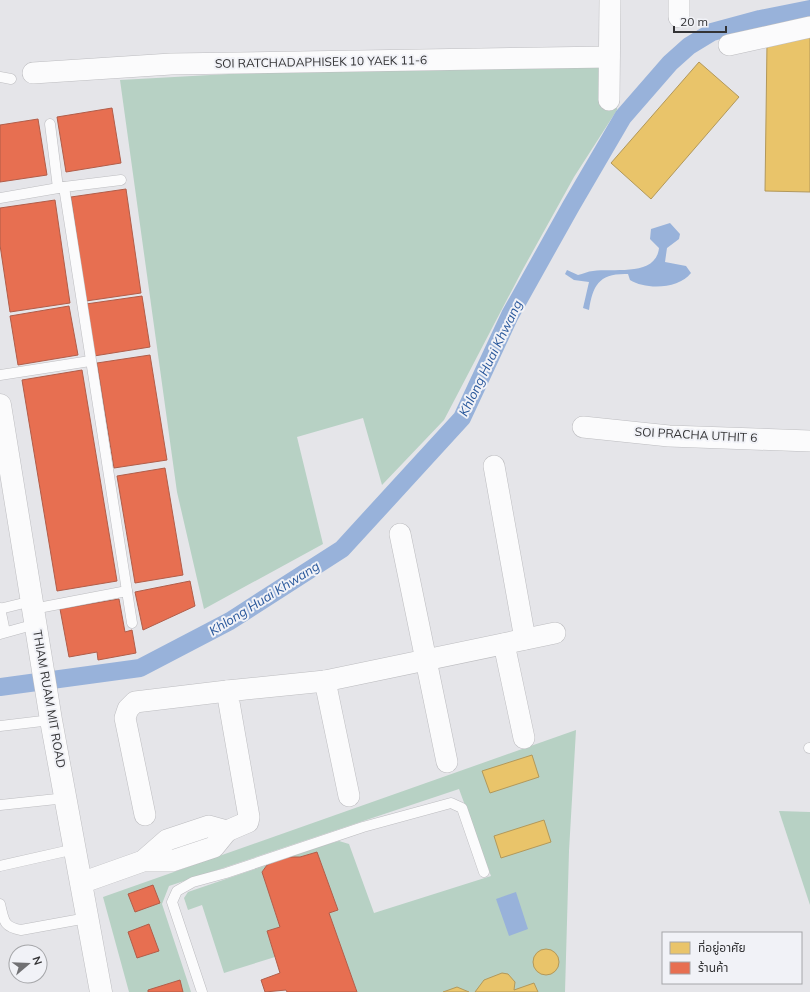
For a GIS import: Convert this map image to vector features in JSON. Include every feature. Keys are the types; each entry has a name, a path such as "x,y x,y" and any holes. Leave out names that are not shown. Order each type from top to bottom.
{"street":[{"path":"609,100 610,0"},
{"path":"729,45 810,27"},
{"name":"SOI RATCHADAPHISEK 10 YAEK 11-6","path":"33,73 171,64 609,57"},
{"name":"THIAM RUAM MIT ROAD","path":"0,405 41,658 101,992"},
{"name":"SOI PRACHA UTHIT 6","path":"583,427 669,436 810,441"},
{"path":"494,466 525,639"},
{"path":"400,534 447,762"},
{"path":"145,815 125,718 128,709 135,702 325,681 555,633"},
{"path":"504,644 524,738"},
{"path":"325,681 349,796"},
{"path":"81,883 143,861 167,840 209,826 226,831 248,822 249,817 227,691"}],"lane":[{"path":"0,77 11,79"},
{"path":"50,124 132,623"},
{"path":"0,198 121,180"},
{"path":"0,375 90,361"},
{"path":"34,611 2,633 0,609 34,611 127,591"},
{"path":"0,726 50,709"},
{"path":"0,806 66,798"},
{"path":"202,992 172,902 177,891 193,882 226,873 363,827 451,803 462,808 484,872"},
{"path":"0,866 75,850"},
{"path":"0,904 4,920 8,926 22,930 87,918"}],"green space":[{"path":"619,65 617,110 574,177 523,269 444,420 382,485 363,418 297,437 323,544 204,609 177,492 120,80 317,69"},
{"path":"576,730 569,851 565,992 357,992 329,913 338,910 317,852 300,857 283,857 339,841 349,844 374,913 491,876 459,789 169,886 162,904 191,992 129,992 103,897"},
{"path":"779,811 810,812 810,905"},
{"path":"267,865 262,872 280,927 267,931 275,957 224,973 202,905 188,910 184,898 188,892"}],"water":[{"path":"670,223 680,234 679,239 667,248 665,262 686,266 691,273 686,278 671,285 653,286 630,280 628,274 610,276 604,278 595,287 589,310 583,308 589,282 574,280 565,274 567,270 578,275 591,271 622,270 642,267 650,263 656,257 659,248 650,239 651,229"},
{"path":"516,892 528,929 509,936 496,899"}],"building: ที่อยู่อาศัย":[{"path":"810,36 810,192 765,191 767,43"},
{"path":"699,62 739,97 651,199 611,163"},
{"path":"532,755 539,777 490,793 482,771"},
{"path":"544,820 551,842 501,858 494,836"},
{"path":"546,949 555,953 559,962 555,971 546,975 537,971 533,962 537,953"},
{"path":"502,973 508,974 515,982 514,990 534,983 538,992 475,992 484,980"},
{"path":"457,987 469,992 443,992"}],"building: ร้านค้า":[{"path":"112,108 121,163 66,172 57,117"},
{"path":"38,119 47,175 0,182 0,125"},
{"path":"126,189 141,293 86,301 71,197"},
{"path":"55,200 70,303 10,312 0,245 0,208"},
{"path":"142,296 150,347 94,356 86,304"},
{"path":"69,306 78,355 18,365 10,316"},
{"path":"150,355 167,460 114,468 97,363"},
{"path":"82,370 117,581 57,591 22,380"},
{"path":"165,468 183,575 135,583 117,476"},
{"path":"190,581 195,606 143,630 135,592"},
{"path":"119,599 125,632 132,630 136,653 98,660 97,652 69,657 60,609"},
{"path":"317,852 338,910 329,913 357,992 287,992 286,990 265,992 261,980 280,973 267,931 280,927 262,872 267,865 283,857 300,857"},
{"path":"153,885 160,903 135,912 128,894"},
{"path":"149,924 159,951 137,958 128,932"},
{"path":"180,980 183,992 148,992 148,990"}],"waterway":[{"name":"Khlong Huai Khwang","path":"0,687 140,668 230,621 342,549 462,418 510,315 623,117 670,63 689,46 712,32 760,19 810,9"}]}
